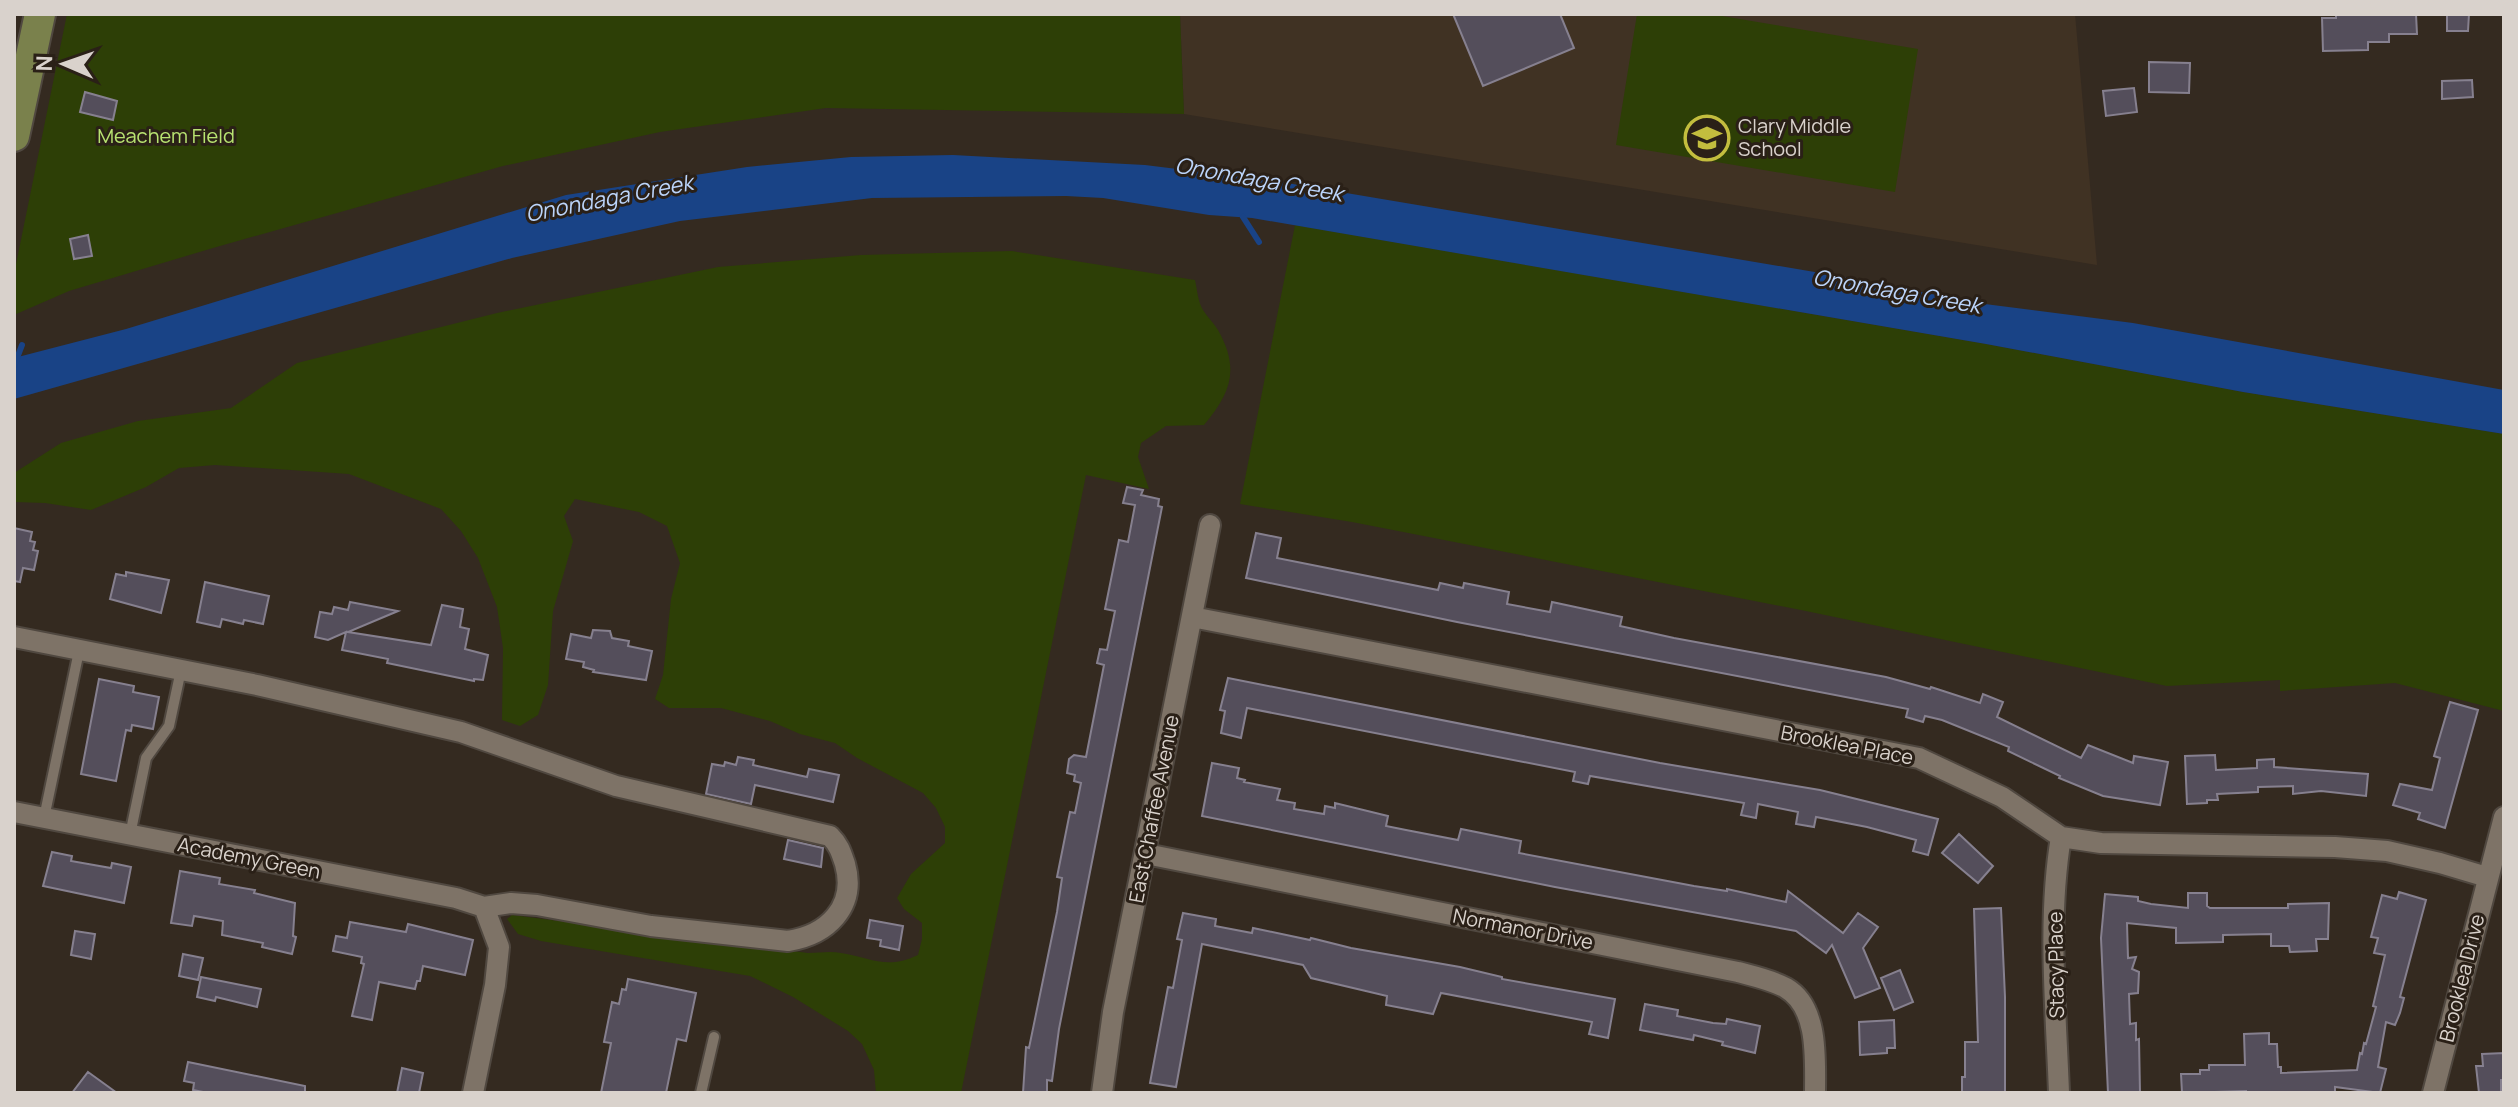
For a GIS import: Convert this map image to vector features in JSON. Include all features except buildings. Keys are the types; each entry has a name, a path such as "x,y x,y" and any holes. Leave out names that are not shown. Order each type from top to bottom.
{"main road":[{"path":"14,136 40,14"}],"street":[{"name":"East Chaffee Avenue","path":"1102,1093 1113,1012 1210,525"},
{"name":"Brooklea Place","path":"1192,617 1919,758 2002,797 2061,837 2101,843 2335,847 2387,851 2487,877"},
{"path":"14,637 181,670"},
{"name":"Academy Green","path":"14,812 440,895 484,907 511,903 537,905 651,926 788,941 810,938 833,921 846,897 848,875 839,845 830,836 616,786 461,732 181,670"},
{"name":"Brooklea Drive","path":"2433,1093 2504,817"},
{"name":"Stacy Place","path":"2059,1093 2055,888 2061,837"},
{"name":"Normanor Drive","path":"1146,854 1738,972 1786,987 1800,999 1810,1022 1815,1093"},
{"path":"473,1093 495,985 499,947 484,907"}],"lane":[{"path":"44,818 79,651"},
{"path":"130,835 146,758 169,726 181,670"},
{"path":"701,1093 714,1037"}],"shaded area":[{"name":"Clary Middle School","path":"1180,14 2075,14 2097,265 1184,114"}],"green space":[{"name":"Meachem Field","path":"67,14 1180,14 1184,114 826,108 660,132 503,166 213,248 69,291 14,315 14,274"},
{"path":"1637,14 1710,14 1918,49 1895,192 1616,145"},
{"path":"1295,225 1986,344 2243,392 2504,434 2504,711 2395,683 2280,691 2280,680 2167,686 1801,610 1352,522 1240,504"},
{"path":"1012,251 1195,280 1201,307 1225,344 1230,369 1221,402 1204,425 1166,426 1141,443 1138,457 1149,489 1086,475 961,1093 876,1093 874,1070 862,1044 848,1031 793,997 750,976 541,941 518,934 507,919 512,915 808,953 837,952 879,962 897,962 918,955 922,923 904,909 897,898 911,874 945,843 945,827 936,808 923,793 835,743 721,708 669,708 655,699 663,675 671,599 680,563 667,526 639,512 575,499 564,516 573,541 553,611 548,685 538,715 520,726 502,720 503,648 497,607 478,558 461,531 441,509 349,474 215,465 179,468 146,487 91,510 14,502 14,473 61,443 138,421 231,408 297,363 497,313 718,267 861,255"}],"water":[{"name":"Onondaga Creek","path":"953,155 1145,165 1275,181 1850,278 1977,303 2133,323 2504,390 2504,434 2243,392 1986,344 1252,218 1066,196 872,198 680,221 512,258 14,399 14,358 126,329 566,195 747,167 851,157"}],"waterway":[{"path":"1243,217 1259,242"},
{"path":"14,366 22,345"}],"place":[{"name":"Clary Middle School","path":"1707,138"}]}
